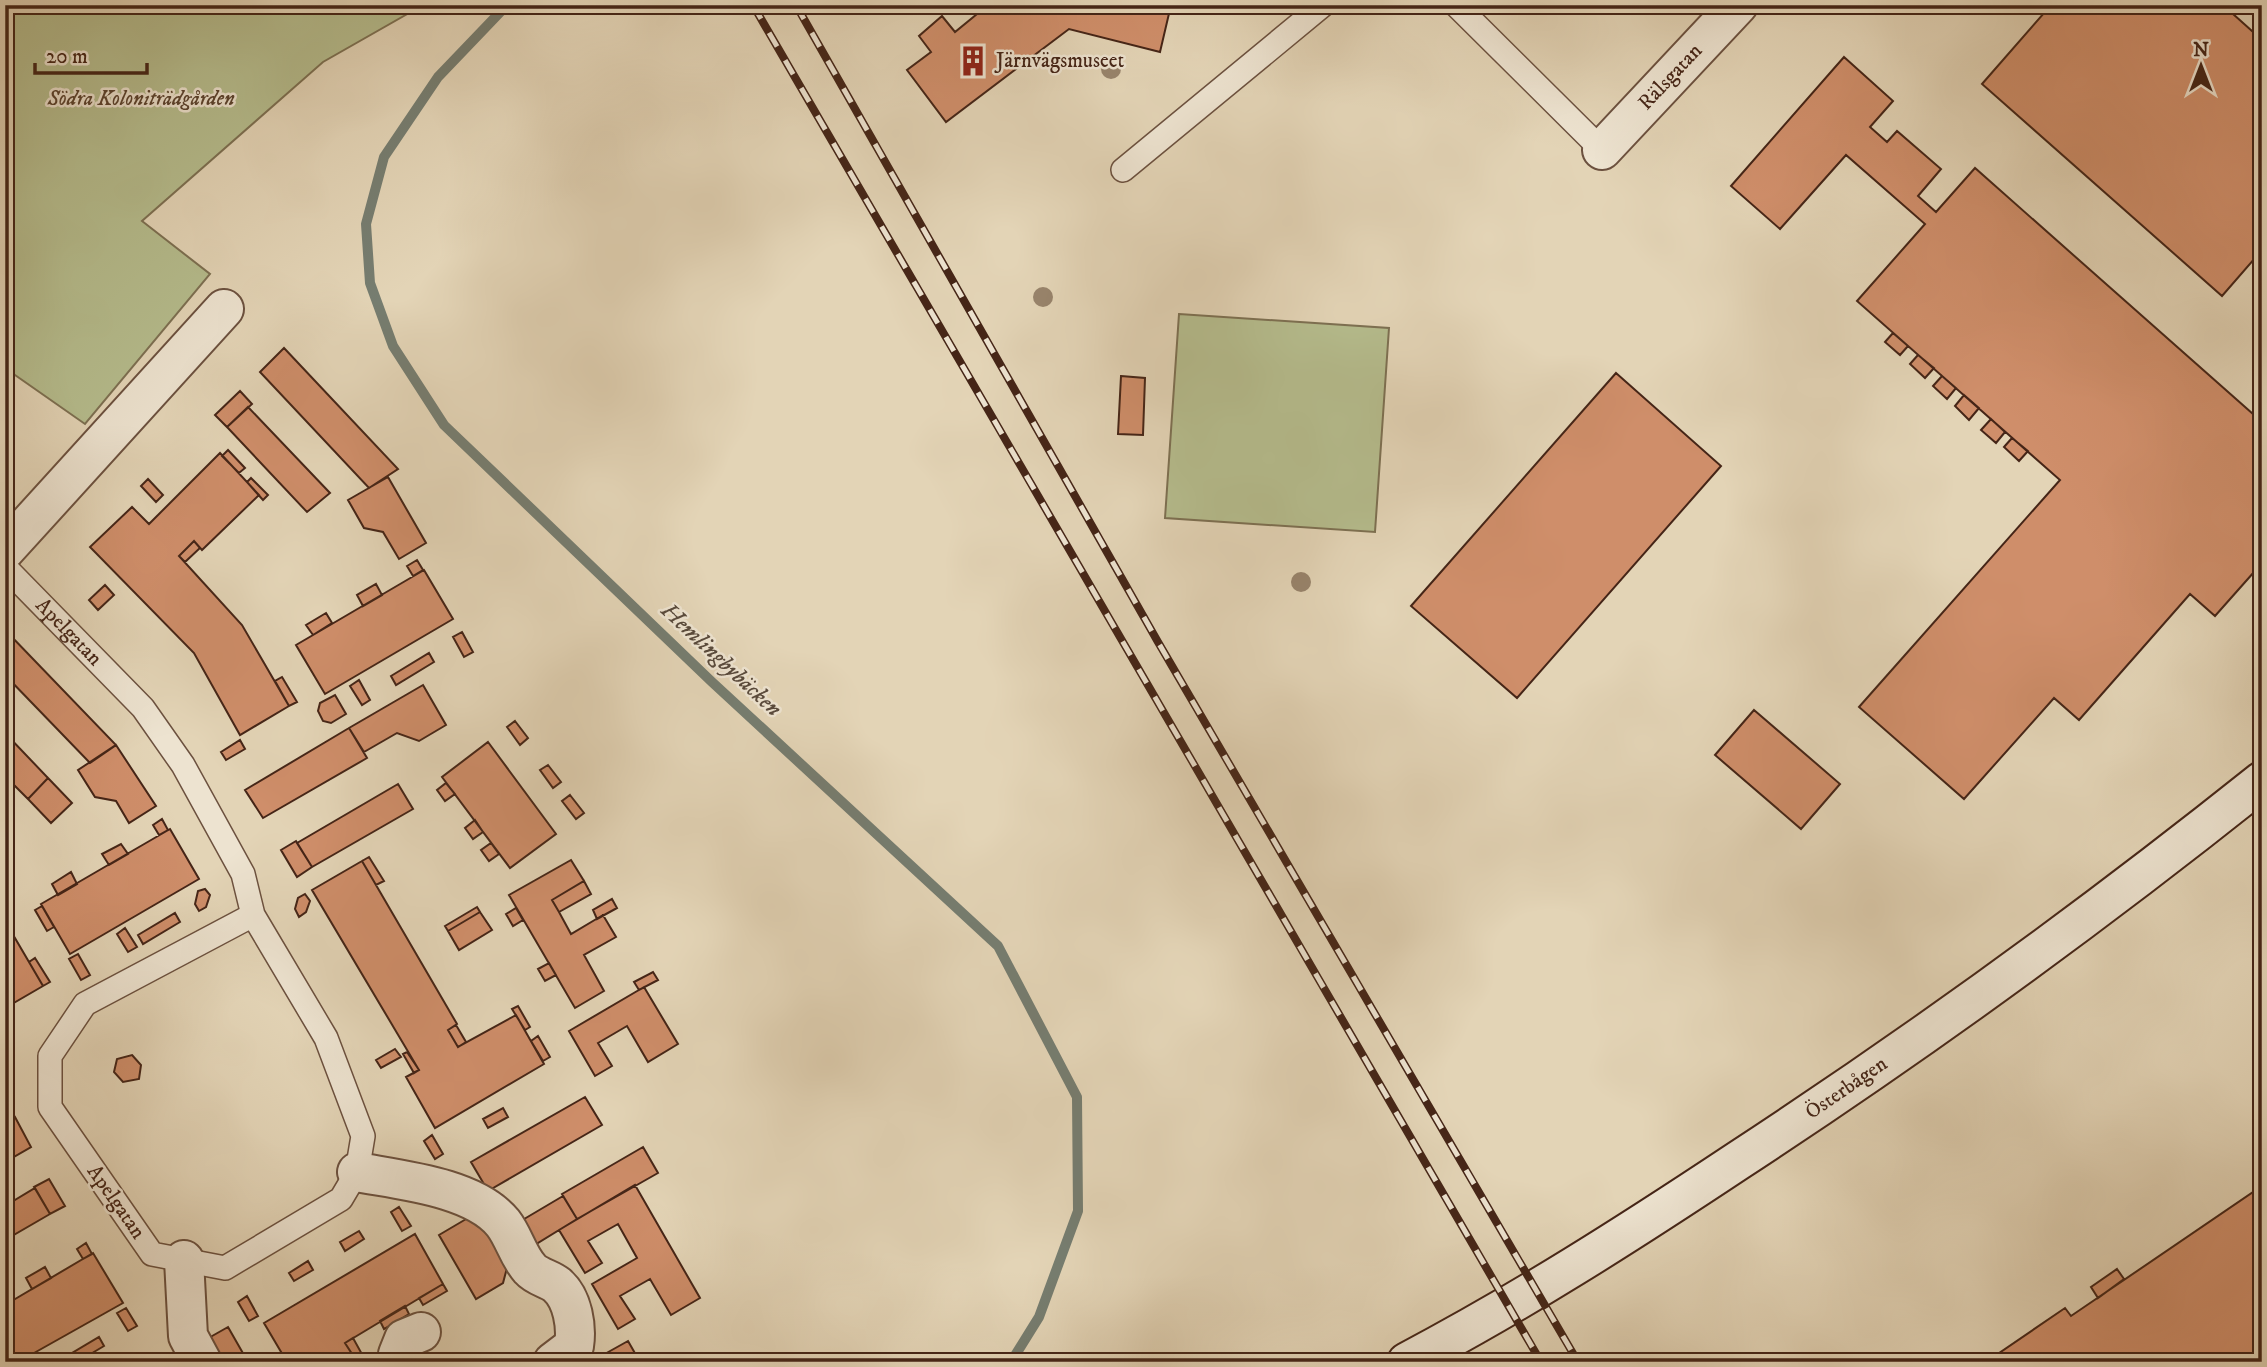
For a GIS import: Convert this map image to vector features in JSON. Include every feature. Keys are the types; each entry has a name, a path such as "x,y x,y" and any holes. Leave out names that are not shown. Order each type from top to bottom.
{"main road":[{"name":"Rälsgatan","path":"1602,150 1738,5"},
{"path":"5,550 224,309"},
{"name":"Österbågen","path":"1407,1362 1591,1258 1794,1124 2016,970 2143,876 2262,781"},
{"path":"358,1172 430,1186 465,1198 482,1205 503,1223 531,1271 558,1286 567,1299 576,1333 574,1346 553,1362"},
{"path":"184,1260 188,1336 202,1362"}],"lane":[{"path":"1123,170 1323,5"},
{"path":"1456,5 1602,150"},
{"name":"Apelgatan","path":"5,567 143,708 183,765 243,874 253,915 326,1038 363,1136 358,1172 341,1199 225,1268 152,1254 50,1107 50,1056 85,1004 253,915"}],"green space":[{"name":"Södra Koloniträdgården","path":"5,5 423,5 323,62 142,221 210,274 85,424 5,368"},
{"path":"1179,314 1389,328 1375,532 1165,518"}],"building":[{"name":"Järnvägsmuseet","path":"988,5 1171,5 1160,52 1069,29 946,122 907,70 931,52 919,36 942,16 955,32"},
{"path":"2051,5 2223,5 2262,40 2262,250 2222,296 1982,84"},
{"path":"1844,57 1893,101 1870,127 1887,142 1897,131 1941,169 1918,196 1936,212 1975,168 2262,422 2262,563 2215,616 2190,594 2079,720 2054,698 1964,799 1859,707 2060,480 1857,301 1925,224 1846,155 1780,229 1731,186"},
{"path":"1893,333 1908,346 1900,355 1885,342"},
{"path":"284,348 398,469 369,488 260,372"},
{"path":"1918,355 1934,368 1925,378 1910,364"},
{"path":"1616,373 1721,466 1517,698 1411,606"},
{"path":"1121,376 1145,378 1143,435 1118,434"},
{"path":"1942,376 1956,388 1947,399 1933,386"},
{"path":"240,391 252,404 227,427 215,415"},
{"path":"1964,395 1979,408 1969,420 1955,406"},
{"path":"248,407 330,493 307,512 227,427"},
{"path":"1991,419 2005,432 1996,443 1981,430"},
{"path":"2012,438 2028,451 2019,461 2004,447"},
{"path":"228,450 245,468 239,473 222,456"},
{"path":"220,453 259,495 202,550 194,541 179,556 242,625 289,706 240,735 194,653 90,547 132,507 149,524"},
{"path":"388,477 426,543 399,559 383,532 364,528 348,500"},
{"path":"251,478 268,495 263,500 247,482"},
{"path":"148,479 163,495 156,502 141,486"},
{"path":"194,541 200,548 185,562 179,556"},
{"path":"417,560 423,570 413,576 407,566"},
{"path":"424,570 453,619 325,694 296,645"},
{"path":"376,584 382,595 363,606 357,595"},
{"path":"105,585 114,595 98,610 89,600"},
{"path":"326,613 332,623 313,635 306,625"},
{"path":"462,632 473,652 464,657 453,637"},
{"path":"8,633 116,745 90,763 5,675 5,635"},
{"path":"429,653 434,662 396,685 391,676"},
{"path":"282,677 297,702 289,706 275,681"},
{"path":"359,680 370,700 362,705 350,686"},
{"path":"423,685 446,725 419,741 397,733 364,752 349,728"},
{"path":"335,695 346,714 331,723 323,721 318,711 320,703"},
{"path":"1754,710 1840,784 1801,829 1715,755"},
{"path":"515,721 528,738 520,745 507,727"},
{"path":"349,728 367,758 263,818 245,790"},
{"path":"5,733 48,778 28,799 5,776"},
{"path":"240,740 245,749 226,760 221,752"},
{"path":"488,742 556,834 510,868 442,777"},
{"path":"116,745 156,806 129,823 116,801 95,797 78,770"},
{"path":"548,765 561,782 553,788 540,770"},
{"path":"48,778 72,803 51,823 28,799"},
{"path":"446,783 455,794 445,801 437,790"},
{"path":"398,784 413,809 312,867 297,843"},
{"path":"570,795 584,813 576,819 562,801"},
{"path":"162,819 168,830 159,835 153,825"},
{"path":"475,820 483,832 473,839 465,828"},
{"path":"170,829 199,879 70,954 41,904"},
{"path":"296,841 312,867 297,877 281,850"},
{"path":"491,843 499,854 489,861 481,850"},
{"path":"121,844 128,854 109,865 102,854"},
{"path":"369,857 384,881 376,885 362,861"},
{"path":"571,860 584,881 552,900 571,934 603,915 616,937 584,955 604,991 575,1008 509,895"},
{"path":"362,861 457,1024 448,1030 458,1047 516,1015 544,1064 435,1128 406,1077 419,1070 312,890"},
{"path":"71,872 77,884 58,895 52,884"},
{"path":"584,881 591,894 559,912 552,900"},
{"path":"205,889 210,895 206,907 199,911 195,904 198,891"},
{"path":"305,894 310,901 306,912 299,917 295,909 298,898"},
{"path":"612,899 617,908 597,919 593,910"},
{"path":"42,906 54,927 47,931 35,910"},
{"path":"477,907 480,912 448,931 445,926"},
{"path":"516,908 523,920 513,926 506,914"},
{"path":"480,912 492,930 459,950 448,931"},
{"path":"175,913 180,922 143,944 138,935"},
{"path":"5,921 43,986 5,1008"},
{"path":"125,928 137,947 128,952 117,934"},
{"path":"78,954 90,975 81,980 69,959"},
{"path":"35,958 50,982 43,986 29,962"},
{"path":"549,963 556,975 545,981 538,969"},
{"path":"653,972 658,980 639,990 634,982"},
{"path":"644,987 678,1044 648,1062 627,1026 598,1043 612,1066 595,1076 569,1031"},
{"path":"518,1006 530,1027 525,1030 512,1009"},
{"path":"456,1025 466,1042 458,1047 448,1030"},
{"path":"538,1036 550,1057 543,1061 531,1041"},
{"path":"395,1049 401,1057 381,1068 376,1060"},
{"path":"407,1052 419,1070 414,1073 403,1054"},
{"path":"132,1055 141,1065 139,1079 123,1082 114,1072 117,1059"},
{"path":"585,1097 602,1125 488,1191 471,1162"},
{"path":"503,1108 508,1117 488,1128 483,1119"},
{"path":"15,1117 31,1147 5,1162 5,1123"},
{"path":"432,1135 443,1154 435,1159 424,1141"},
{"path":"643,1147 658,1173 577,1219 562,1194"},
{"path":"49,1179 65,1206 50,1214 34,1187"},
{"path":"635,1185 700,1298 671,1315 650,1279 620,1296 635,1319 618,1329 592,1284 637,1258 618,1224 588,1241 602,1263 585,1273 559,1230"},
{"path":"2262,1186 2262,1362 1986,1362 2065,1308 2071,1316"},
{"path":"35,1188 50,1214 5,1240 5,1206"},
{"path":"563,1196 577,1219 528,1249 514,1225"},
{"path":"399,1207 411,1226 402,1231 391,1212"},
{"path":"478,1212 508,1264 503,1283 476,1299 439,1235"},
{"path":"359,1231 364,1239 345,1251 340,1242"},
{"path":"415,1234 443,1284 345,1343 356,1360 365,1354 369,1362 287,1362 264,1323"},
{"path":"86,1243 92,1254 83,1259 77,1249"},
{"path":"93,1253 123,1303 18,1362 5,1340 5,1305"},
{"path":"308,1261 313,1270 294,1281 289,1273"},
{"path":"45,1267 51,1278 32,1289 26,1278"},
{"path":"2117,1269 2124,1279 2098,1298 2091,1287"},
{"path":"443,1284 447,1291 423,1305 419,1298"},
{"path":"247,1296 258,1316 249,1321 238,1302"},
{"path":"405,1306 409,1314 384,1329 380,1321"},
{"path":"126,1308 137,1326 128,1331 117,1313"},
{"path":"228,1327 248,1362 209,1362 198,1344"},
{"path":"99,1337 104,1346 77,1362 63,1362 62,1359"},
{"path":"353,1338 363,1356 356,1360 345,1343"},
{"path":"628,1341 640,1362 591,1362 594,1360"}],"waterway":[{"name":"Hemlingbybäcken","path":"507,5 438,77 384,157 366,224 370,283 393,346 444,425 712,682 998,946 1077,1097 1078,1211 1039,1317 1011,1362"}],"railway":[{"path":"753,5 1541,1362"},
{"path":"796,5 1158,642 1578,1362"}],"place":[{"name":"Järnvägsmuseet","path":"973,61"}]}
